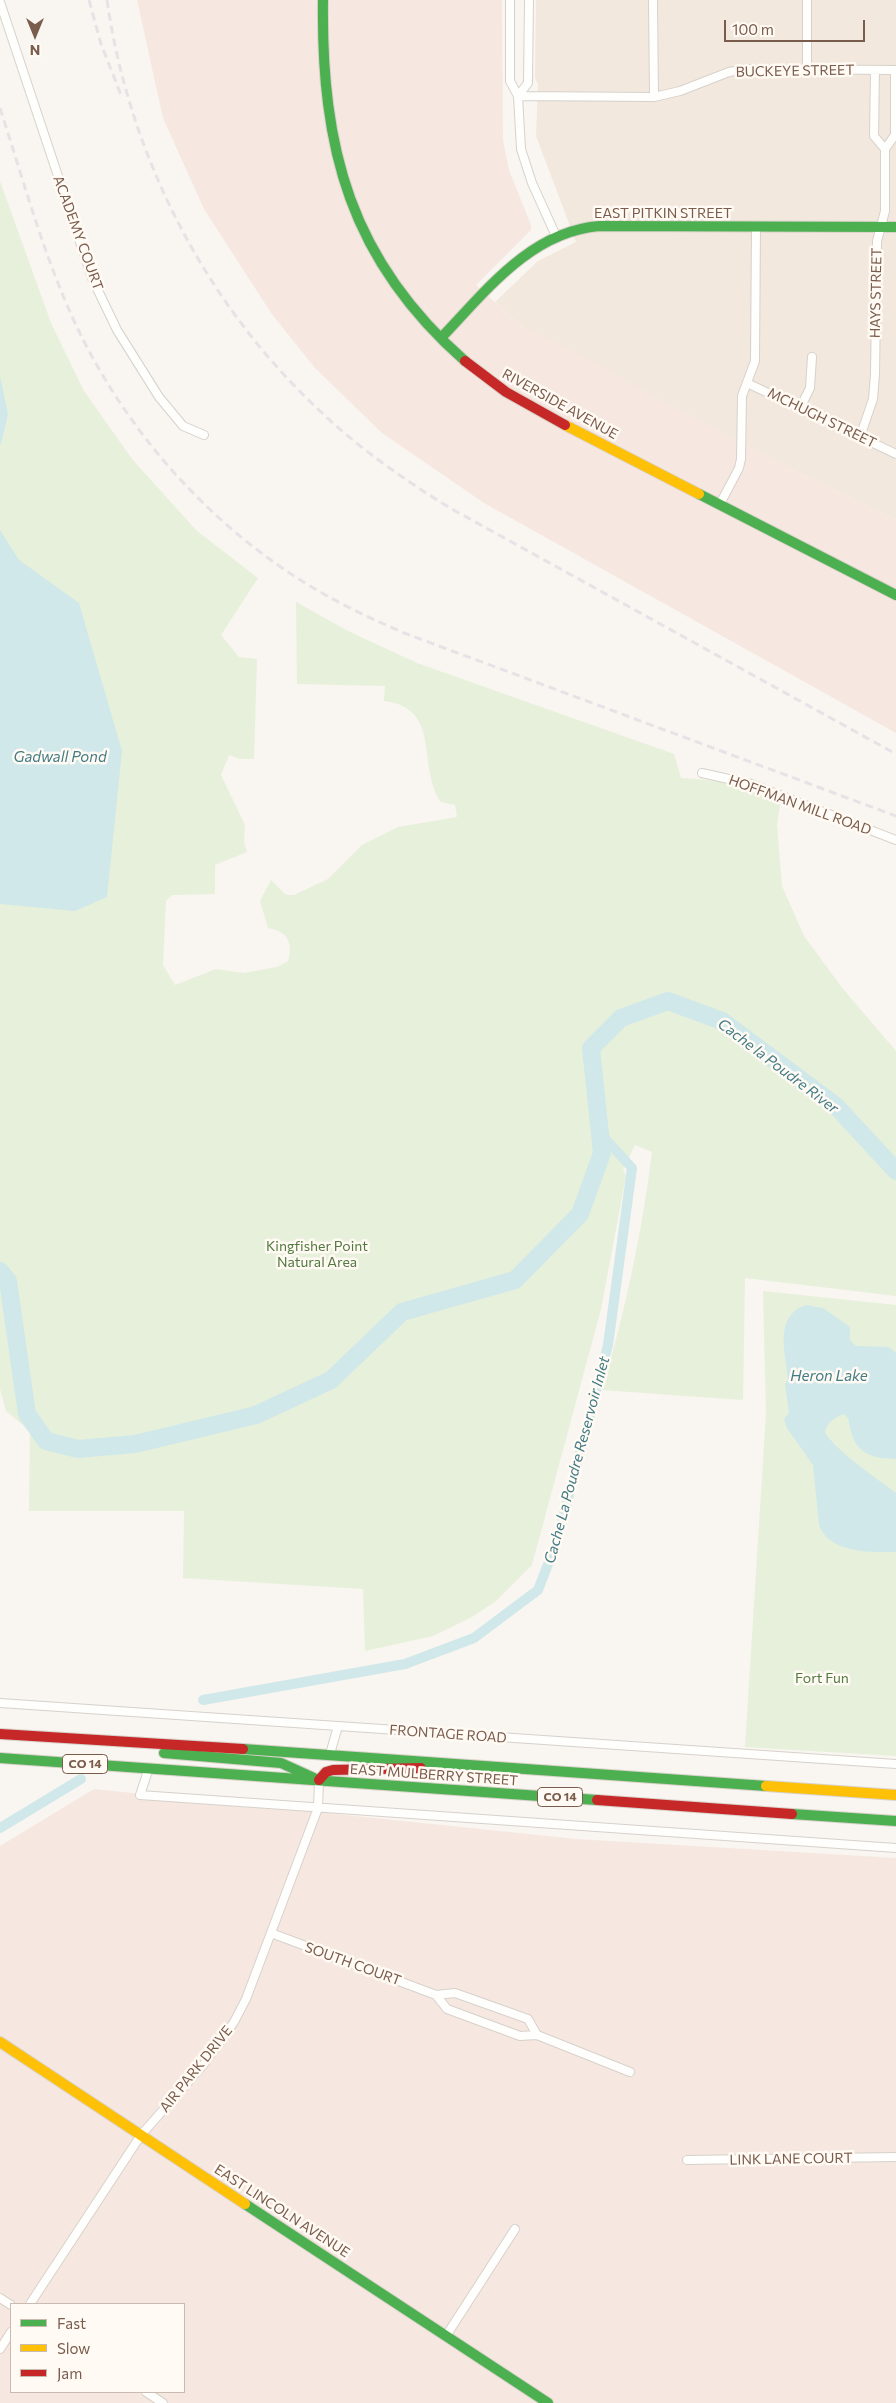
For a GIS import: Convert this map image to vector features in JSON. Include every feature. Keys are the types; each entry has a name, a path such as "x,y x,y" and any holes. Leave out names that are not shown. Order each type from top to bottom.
{"main road":[{"name":"RIVERSIDE AVENUE","path":"323,0 323,53 326,105 334,150 343,178 353,206 376,254 410,301 441,338 471,367 521,401 896,595"},
{"name":"EAST PITKIN STREET","path":"441,338 521,258 567,231 599,226 896,227"},
{"name":"EAST MULBERRY STREET","path":"3,1734 330,1754 896,1795"},
{"path":"3,1734 119,1750 281,1763 295,1767 319,1780 326,1772 333,1770 400,1770 467,1764"},
{"name":"EAST MULBERRY STREET","path":"0,1758 896,1821"},
{"name":"EAST LINCOLN AVENUE","path":"0,2042 548,2403"}],"street":[{"path":"510,0 510,82 518,96 518,131 525,165 556,236"},
{"path":"518,96 528,83 529,0"},
{"path":"653,0 654,97"},
{"path":"807,0 807,68"},
{"name":"ACADEMY COURT","path":"0,2 74,227 100,295 125,345 159,397 183,426 204,435"},
{"name":"BUCKEYE STREET","path":"518,96 654,97 680,92 729,72 747,69 895,70"},
{"name":"HAYS STREET","path":"860,437 873,399 877,241 885,211 884,149 874,136 875,70"},
{"name":"HAYS STREET","path":"884,149 895,135 895,70"},
{"path":"720,504 739,468 741,458 742,396 755,361 756,228"},
{"path":"800,408 810,388 812,357"},
{"name":"MCHUGH STREET","path":"747,383 896,454"},
{"name":"HOFFMAN MILL ROAD","path":"702,773 751,784 896,840"},
{"name":"FRONTAGE ROAD","path":"0,1703 896,1764"},
{"path":"330,1754 338,1726"},
{"path":"149,1768 140,1795 896,1848"},
{"name":"AIR PARK DRIVE","path":"31,2303 141,2135 224,2038 246,1999 318,1808 319,1780"},
{"name":"SOUTH COURT","path":"270,1933 436,1995 455,1993 528,2019 538,2035"},
{"name":"SOUTH COURT","path":"436,1995 447,2009 520,2036 538,2035 630,2072"},
{"name":"LINK LANE COURT","path":"687,2160 896,2158"},
{"path":"446,2336 515,2229"},
{"path":"0,2349 10,2334"},
{"path":"148,2393 163,2403"}],"shaded area":[{"path":"137,0 502,0 503,140 509,170 531,225 531,230 476,285 521,326 785,466 896,520 896,733 484,503 382,433 314,367 271,313 204,209 163,118"},
{"path":"536,0 896,0 896,520 785,466 521,326 495,302 538,261 576,242 536,136 538,84 535,78"},
{"path":"94,1789 577,1839 896,1858 896,2403 0,2403 0,1846"}],"green space":[{"name":"Kingfisher Point Natural Area","path":"0,181 51,323 84,391 132,459 197,531 258,578 221,635 239,657 257,659 254,759 240,759 229,755 221,775 245,825 244,843 247,852 215,865 215,894 172,895 166,901 163,965 175,985 216,969 244,973 277,967 288,961 290,955 289,943 280,932 268,928 260,901 271,880 286,895 294,895 328,879 362,845 398,827 457,817 455,805 441,802 434,788 421,727 414,715 402,706 384,701 385,686 297,684 296,602 348,631 417,663 674,754 681,778 721,782 755,792 780,804 777,825 782,886 804,936 843,989 896,1051 896,1296 745,1278 743,1400 602,1390 632,1272 648,1182 652,1152 635,1145 623,1169 626,1176 601,1309 532,1565 496,1601 472,1617 433,1636 365,1651 363,1589 183,1578 184,1511 29,1511 30,1431 6,1411 0,1389"},
{"name":"Fort Fun","path":"763,1291 896,1305 896,1756 745,1747 766,1413"}],"water":[{"path":"0,376 8,414 1,444 0,444"},
{"name":"Gadwall Pond","path":"0,530 19,560 79,603 122,751 107,897 75,911 0,904"},
{"name":"Heron Lake","path":"806,1305 823,1308 850,1327 850,1340 856,1346 889,1347 896,1353 896,1459 878,1458 863,1451 855,1442 848,1418 844,1414 832,1421 827,1426 825,1432 829,1439 846,1455 896,1493 896,1552 863,1551 841,1546 824,1534 819,1525 813,1465 787,1428 784,1419 789,1413 785,1384 788,1380 784,1348 785,1327 789,1318 796,1310"}],"waterway":[{"name":"Cache la Poudre River","path":"0,1271 8,1281 27,1414 46,1441 78,1449 135,1444 256,1415 331,1380 402,1312 515,1280 580,1214 602,1153 591,1048 621,1018 668,1001 722,1021 836,1106 896,1171"},
{"name":"Cache La Poudre Reservoir Inlet","path":"203,1700 405,1664 474,1638 538,1590 557,1541 608,1345 632,1168 600,1133"},
{"name":"Cache La Poudre Reservoir Inlet","path":"0,1828 81,1779"}],"railway":[{"path":"89,0 101,44 121,95"},
{"path":"107,0 118,58 133,115 154,170 179,223 208,275 241,323 279,369 320,411 382,463 450,508 896,754"},
{"path":"0,108 50,262 70,312 93,358 119,402 149,443 183,482 220,518 259,551 301,581 367,617 404,633 896,816"}],"traffic: fast":[{"path":"323,0 324,54 328,105 337,153 350,198 369,241 394,283 426,323 465,361"},
{"path":"441,338 493,283 511,267 552,239 574,231 599,226 896,227"},
{"path":"699,494 896,595"},
{"path":"243,1749 766,1786"},
{"path":"164,1753 281,1763 314,1778"},
{"path":"0,1758 597,1800"},
{"path":"792,1814 896,1821"},
{"path":"245,2204 548,2403"}],"traffic: slow":[{"path":"565,425 699,494"},
{"path":"766,1786 896,1795"},
{"path":"0,2042 245,2204"}],"traffic: jam":[{"path":"465,361 506,392 565,425"},
{"path":"0,1734 243,1749"},
{"path":"319,1780 326,1772 333,1770 421,1768"},
{"path":"597,1800 792,1814"}]}
